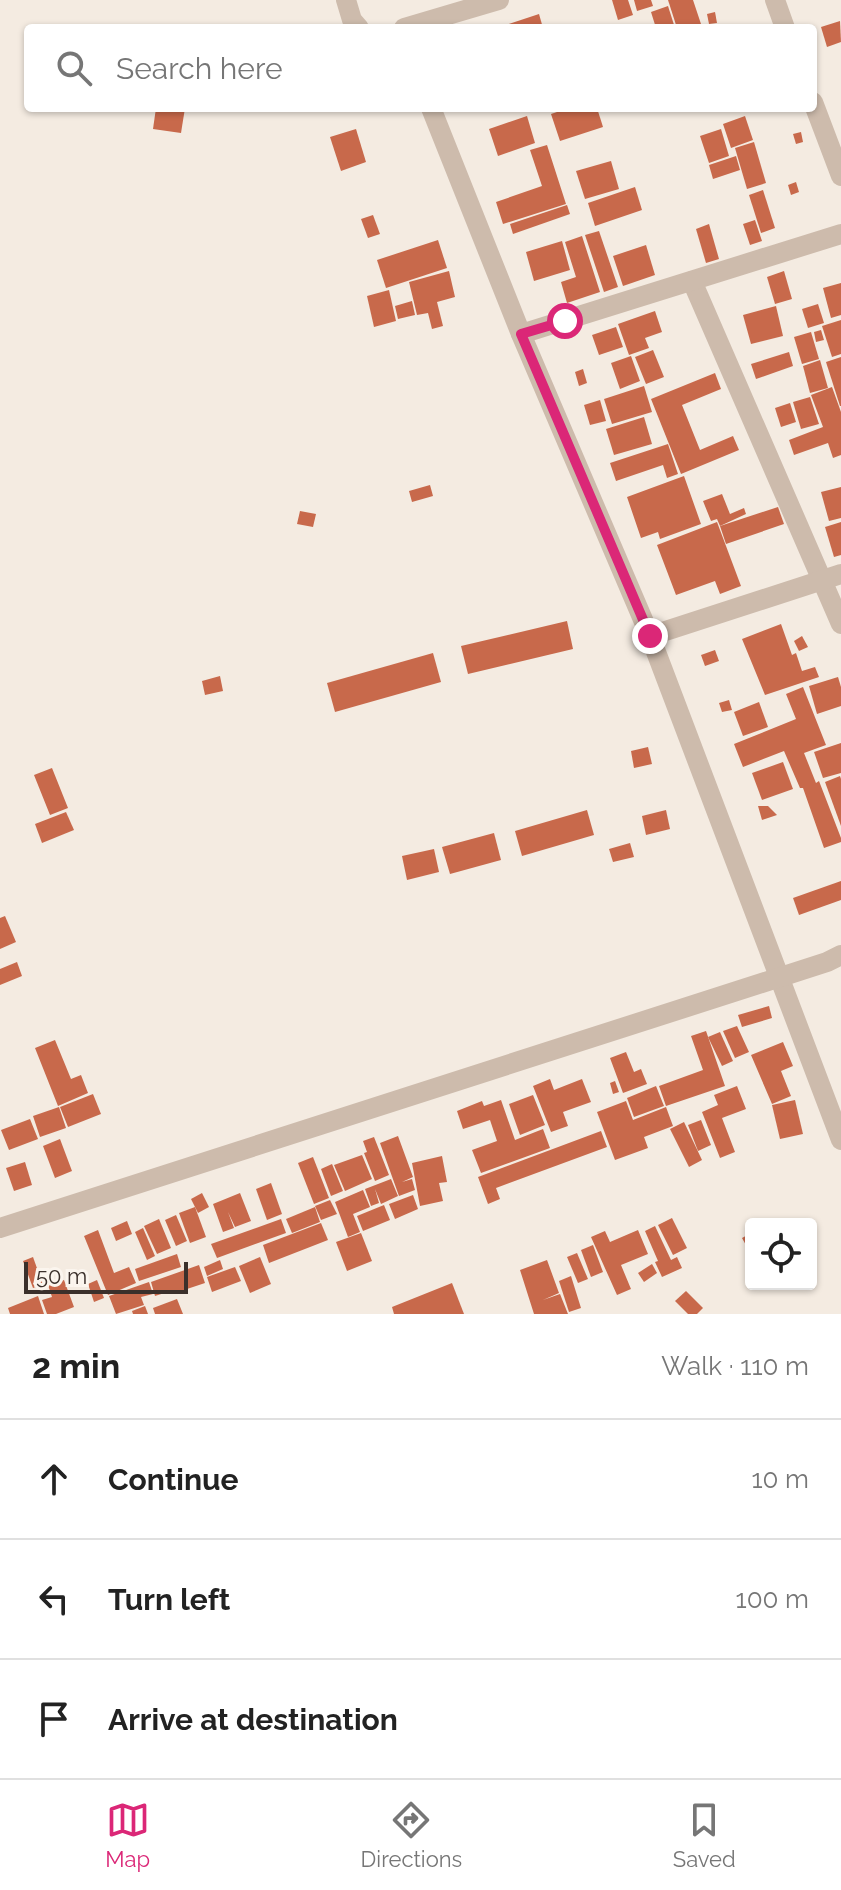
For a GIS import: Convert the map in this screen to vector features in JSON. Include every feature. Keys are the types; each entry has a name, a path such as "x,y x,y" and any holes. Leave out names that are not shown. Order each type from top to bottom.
{"street":[{"path":"346,0 356,24"},
{"path":"418,24 499,0"},
{"path":"775,0 784,24"},
{"path":"433,112 521,334 650,636 841,1140"},
{"path":"817,112 841,176"},
{"path":"521,334 841,234"},
{"path":"692,281 832,577 841,624"},
{"path":"650,636 832,577"},
{"path":"0,1228 841,955"}],"building":[{"path":"612,0 628,0 633,15 618,20"},
{"path":"634,0 651,0 653,6 637,11"},
{"path":"668,0 693,0 701,24 676,24"},
{"path":"668,6 674,24 655,24 651,12"},
{"path":"715,12 717,23 709,24 707,14"},
{"path":"539,14 542,24 509,24"},
{"path":"840,21 841,42 827,47 821,27"},
{"path":"155,112 184,112 181,133 153,129"},
{"path":"598,112 603,127 560,141 551,114"},
{"path":"527,116 535,143 498,156 489,129"},
{"path":"745,116 753,140 731,148 723,124"},
{"path":"356,129 366,162 341,171 330,137"},
{"path":"721,129 729,156 709,163 700,136"},
{"path":"801,132 803,142 796,144 793,134"},
{"path":"754,142 766,183 747,189 735,148"},
{"path":"547,145 566,204 503,224 496,202 542,186 530,150"},
{"path":"736,156 740,170 713,179 709,165"},
{"path":"611,161 619,189 585,199 576,171"},
{"path":"796,182 799,192 791,195 788,185"},
{"path":"635,187 642,210 595,226 588,203"},
{"path":"763,190 775,228 761,233 749,195"},
{"path":"567,205 570,214 513,234 510,224"},
{"path":"373,215 380,234 368,238 361,219"},
{"path":"755,220 762,241 750,245 743,224"},
{"path":"709,224 719,259 706,263 696,229"},
{"path":"599,231 618,287 604,292 585,235"},
{"path":"582,236 600,292 567,303 561,282 576,277 565,242"},
{"path":"438,240 447,268 386,288 377,260"},
{"path":"562,241 570,270 534,281 526,252"},
{"path":"646,245 655,275 623,286 613,256"},
{"path":"449,271 455,297 437,302 443,326 432,329 428,313 417,315 409,282"},
{"path":"784,271 792,299 775,304 767,277"},
{"path":"841,283 841,315 831,318 823,288"},
{"path":"389,290 396,321 374,327 367,296"},
{"path":"412,301 415,315 398,319 395,306"},
{"path":"818,304 824,323 808,328 802,309"},
{"path":"776,306 783,336 751,344 743,315"},
{"path":"655,311 662,332 645,338 649,348 629,355 618,324"},
{"path":"841,320 841,354 832,357 822,326"},
{"path":"616,327 623,347 599,355 592,335"},
{"path":"821,330 824,340 816,342 814,332"},
{"path":"811,332 819,359 802,364 794,337"},
{"path":"653,350 664,377 646,384 635,357"},
{"path":"789,352 793,366 756,379 751,364"},
{"path":"631,356 640,381 620,389 611,363"},
{"path":"841,357 841,406 840,406 826,362"},
{"path":"820,360 828,388 810,393 803,366"},
{"path":"583,369 587,383 579,386 575,372"},
{"path":"715,373 721,389 682,405 700,450 733,436 739,450 681,474 651,399"},
{"path":"644,386 652,412 612,424 604,399"},
{"path":"832,387 841,412 841,455 833,458 828,443 794,455 789,440 823,427 811,395"},
{"path":"810,397 819,424 801,429 793,402"},
{"path":"600,400 606,421 590,425 584,405"},
{"path":"790,403 796,422 781,427 775,408"},
{"path":"644,417 652,444 614,455 606,429"},
{"path":"668,444 678,474 667,478 663,465 616,481 610,463"},
{"path":"684,476 701,524 660,539 658,532 641,538 627,497"},
{"path":"430,485 433,496 412,502 409,491"},
{"path":"841,487 841,518 829,521 821,492"},
{"path":"722,494 730,514 744,508 746,514 720,526 717,519 711,521 703,501"},
{"path":"778,507 784,524 726,544 720,526"},
{"path":"300,511 316,514 313,527 297,524"},
{"path":"717,522 741,586 720,594 715,581 676,595 657,545"},
{"path":"841,522 841,555 834,557 825,527"},
{"path":"567,621 573,649 468,674 461,646"},
{"path":"781,624 792,655 796,653 802,671 815,667 819,677 765,695 742,639"},
{"path":"802,636 808,647 799,651 794,641"},
{"path":"715,650 719,661 705,666 701,655"},
{"path":"433,653 441,682 335,712 327,683"},
{"path":"220,676 223,691 205,695 202,681"},
{"path":"838,677 841,706 817,714 809,686"},
{"path":"803,687 826,745 804,753 816,783 819,781 841,838 841,842 824,848 803,788 800,788 784,751 743,767 734,744 796,719 786,694"},
{"path":"729,700 732,710 722,712 719,703"},
{"path":"759,702 768,727 743,736 734,712"},
{"path":"841,743 841,773 823,778 814,752"},
{"path":"648,747 652,764 634,768 631,751"},
{"path":"783,762 793,789 762,800 752,773"},
{"path":"52,768 68,808 50,815 34,775"},
{"path":"840,776 841,779 841,826 825,782"},
{"path":"758,806 768,806 777,815 762,820"},
{"path":"587,810 594,835 522,856 515,831"},
{"path":"666,810 670,829 646,835 642,816"},
{"path":"66,812 74,830 42,843 35,824"},
{"path":"494,833 501,860 450,874 442,847"},
{"path":"630,843 634,857 613,862 609,849"},
{"path":"434,849 439,872 407,880 402,856"},
{"path":"841,881 841,900 799,915 793,898"},
{"path":"5,916 16,942 0,949 0,918"},
{"path":"17,962 22,976 0,985 0,969"},
{"path":"769,1006 772,1018 742,1027 738,1015"},
{"path":"737,1026 749,1052 735,1058 723,1031"},
{"path":"706,1031 725,1086 666,1106 659,1086 703,1070 691,1036"},
{"path":"720,1032 733,1061 722,1066 708,1037"},
{"path":"55,1040 71,1079 81,1075 88,1093 58,1106 35,1048"},
{"path":"783,1042 793,1066 781,1071 791,1096 772,1104 751,1055"},
{"path":"626,1052 634,1072 641,1069 647,1084 623,1093 610,1058"},
{"path":"550,1079 554,1090 582,1079 591,1102 563,1112 568,1126 551,1132 533,1086"},
{"path":"615,1081 619,1092 613,1094 610,1083"},
{"path":"656,1086 664,1106 634,1117 627,1098"},
{"path":"737,1086 746,1109 722,1118 735,1152 720,1158 702,1112 718,1105 714,1095"},
{"path":"93,1094 101,1114 68,1127 60,1107"},
{"path":"533,1095 545,1125 520,1135 509,1104"},
{"path":"501,1100 515,1140 543,1129 550,1148 481,1173 472,1150 497,1141 490,1120 463,1129 457,1111 482,1101 484,1106"},
{"path":"795,1100 803,1134 780,1139 772,1105"},
{"path":"626,1101 633,1120 666,1107 673,1126 644,1137 648,1148 615,1160 597,1112"},
{"path":"59,1107 66,1128 40,1137 33,1116"},
{"path":"30,1119 38,1139 9,1150 1,1130"},
{"path":"701,1120 711,1145 698,1151 688,1125"},
{"path":"684,1122 702,1160 689,1167 670,1129"},
{"path":"601,1131 607,1147 496,1188 500,1199 488,1204 478,1177"},
{"path":"398,1136 413,1177 402,1182 412,1179 415,1190 399,1196 380,1143"},
{"path":"374,1137 389,1175 375,1181 364,1153 367,1152 363,1141"},
{"path":"60,1139 72,1171 55,1178 43,1146"},
{"path":"362,1155 372,1179 345,1191 334,1165"},
{"path":"442,1156 447,1182 439,1183 443,1201 420,1206 412,1163"},
{"path":"313,1157 329,1198 314,1204 298,1163"},
{"path":"25,1162 32,1185 14,1191 6,1168"},
{"path":"332,1164 343,1191 331,1196 321,1169"},
{"path":"391,1179 398,1196 381,1204 375,1189 379,1203 371,1206 365,1189"},
{"path":"271,1183 282,1214 267,1220 256,1189"},
{"path":"363,1190 370,1207 353,1214 360,1232 348,1237 335,1202"},
{"path":"202,1193 209,1207 198,1213 191,1199"},
{"path":"240,1193 251,1221 235,1227 228,1212 234,1228 223,1232 213,1204"},
{"path":"413,1195 418,1209 395,1219 389,1204"},
{"path":"330,1200 337,1214 321,1220 315,1206"},
{"path":"384,1205 390,1220 363,1231 357,1216"},
{"path":"195,1207 206,1237 190,1243 179,1213"},
{"path":"315,1207 320,1222 292,1233 286,1219"},
{"path":"176,1215 187,1241 176,1246 165,1220"},
{"path":"672,1218 687,1248 673,1255 658,1225"},
{"path":"159,1219 171,1248 157,1254 144,1226"},
{"path":"281,1219 286,1233 217,1258 211,1244"},
{"path":"127,1221 132,1234 116,1241 111,1228"},
{"path":"321,1223 328,1240 269,1263 263,1245"},
{"path":"655,1226 671,1260 677,1257 682,1268 662,1277 645,1231"},
{"path":"143,1228 155,1256 147,1260 135,1232"},
{"path":"98,1230 114,1273 129,1267 136,1283 108,1295 84,1236"},
{"path":"638,1230 648,1254 621,1265 631,1289 617,1295 591,1237 605,1231 610,1242"},
{"path":"361,1233 372,1261 347,1271 336,1242"},
{"path":"593,1245 603,1272 591,1277 581,1250"},
{"path":"577,1253 588,1279 578,1283 567,1257"},
{"path":"177,1254 181,1267 139,1281 135,1269"},
{"path":"33,1257 43,1285 33,1288 23,1261"},
{"path":"260,1257 271,1284 250,1293 239,1266"},
{"path":"220,1260 223,1269 207,1276 204,1267"},
{"path":"547,1260 559,1293 543,1300 560,1294 568,1314 534,1314 520,1270"},
{"path":"652,1264 657,1273 644,1282 638,1273"},
{"path":"199,1265 205,1283 155,1296 151,1282"},
{"path":"235,1267 241,1281 212,1292 207,1277"},
{"path":"571,1276 581,1308 569,1312 559,1281"},
{"path":"64,1280 74,1307 47,1314 42,1300 52,1297 48,1285"},
{"path":"97,1280 104,1298 94,1302 88,1284"},
{"path":"149,1282 153,1294 141,1297 144,1305 116,1314 109,1296"},
{"path":"452,1283 464,1314 394,1314 392,1307"},
{"path":"686,1291 703,1308 697,1314 688,1314 675,1301"},
{"path":"38,1296 44,1314 10,1314 8,1308"},
{"path":"177,1299 183,1314 155,1314 153,1308"},
{"path":"145,1306 148,1314 133,1314 132,1311"}],"route":[{"path":"565,321 521,334 650,636"}]}
